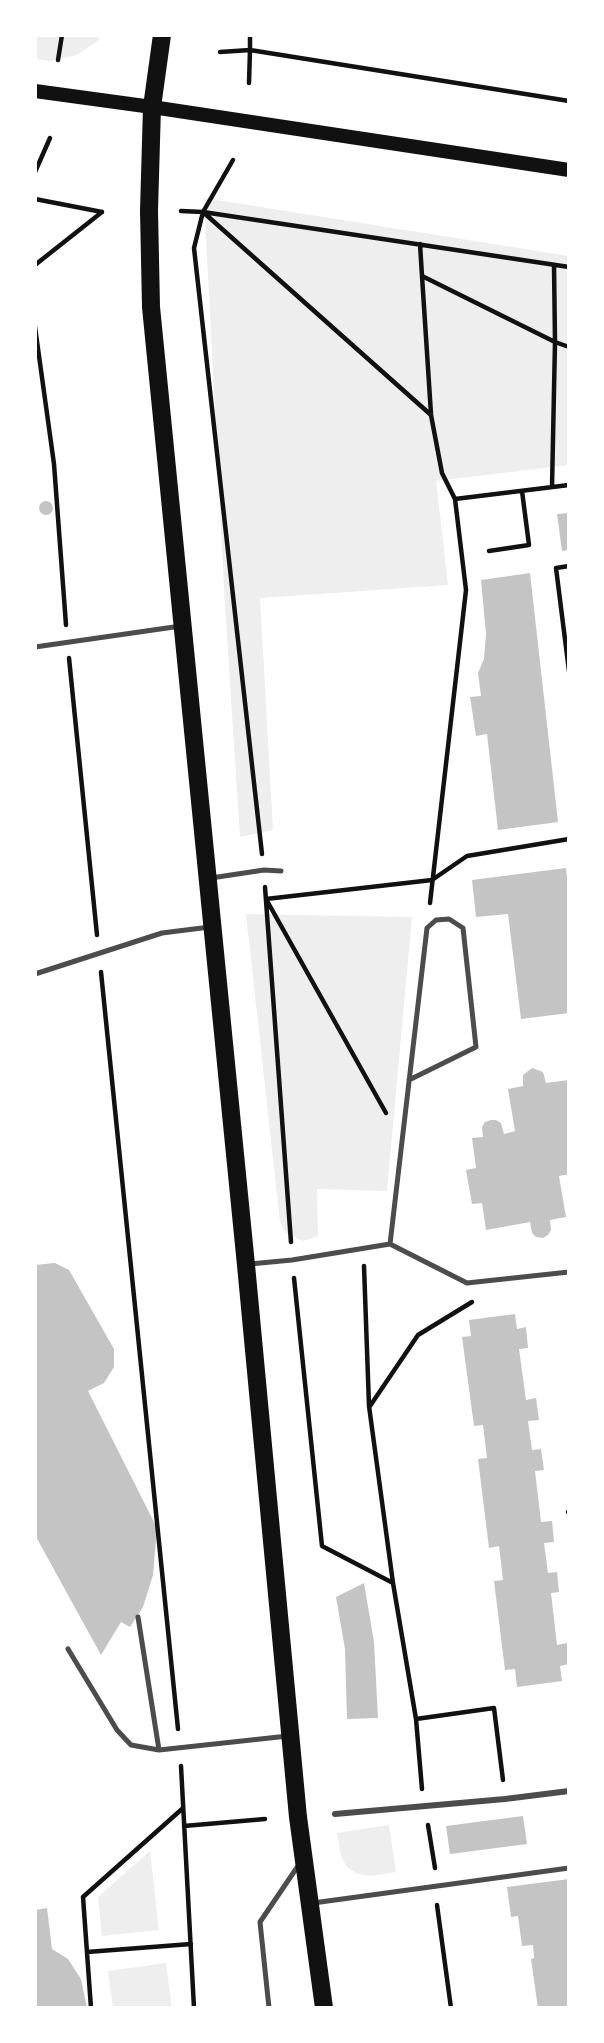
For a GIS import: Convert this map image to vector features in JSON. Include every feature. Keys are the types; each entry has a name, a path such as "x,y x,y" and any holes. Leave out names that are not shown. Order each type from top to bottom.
{"main road":[{"path":"162,35 152,107 149,211 151,307 247,1265 290,1736 324,2008"},
{"path":"35,91 569,170"}],"street":[{"path":"335,1814 569,1791"}],"lane":[{"path":"35,647 183,625"},
{"path":"208,878 264,870 281,871"},
{"path":"390,1244 409,1080 427,928 436,920 449,919 463,928 476,1047 409,1080"},
{"path":"35,974 162,933 212,927"},
{"path":"247,1265 390,1244 467,1283 569,1272"},
{"path":"138,1617 159,1750"},
{"path":"68,1649 117,1730 131,1745 159,1750 290,1736"},
{"path":"269,2008 260,1922 304,1858"},
{"path":"310,1903 569,1868"}],"path":[{"path":"58,60 62,35"},
{"path":"249,83 250,35"},
{"path":"220,52 250,50 569,101"},
{"path":"35,172 50,138"},
{"path":"233,160 203,212 194,247 264,870 292,1260 322,1546 393,1583"},
{"path":"35,200 102,212 35,265"},
{"path":"181,211 203,212 569,267"},
{"path":"203,212 432,415"},
{"path":"419,244 432,415 442,473 455,499 466,590 427,928"},
{"path":"552,487 554,265"},
{"path":"422,276 569,347"},
{"path":"35,327 54,464 67,643 180,1747 194,2008"},
{"path":"455,499 569,485"},
{"path":"489,551 529,545 522,491"},
{"path":"569,566 556,568 569,671"},
{"path":"266,899 432,880 467,856 569,839"},
{"path":"266,899 402,1141"},
{"path":"363,1248 369,1406 393,1583 416,1719 422,1783"},
{"path":"369,1406 418,1335 472,1301"},
{"path":"416,1719 494,1708 505,1799"},
{"path":"91,2008 83,1897 183,1808"},
{"path":"184,1826 265,1819"},
{"path":"435,1867 435,1887 451,2008"},
{"path":"87,1952 191,1944"}],"shaded area":[{"path":"35,35 100,35 99,40 77,55 50,61 35,59"},
{"path":"204,198 569,256 569,465 436,481 448,585 260,598 273,830 240,837 225,606"},
{"path":"246,914 412,917 387,1191 317,1189 318,1236 303,1241 286,1233 280,1222"},
{"path":"389,1825 396,1872 373,1876 357,1874 346,1866 341,1856 337,1833"},
{"path":"150,1851 159,1930 102,1936 98,1897"},
{"path":"166,1963 172,2008 113,2008 108,1971"}],"building":[{"path":"46,501 51,503 51,513 46,515 41,513 39,508 41,503"},
{"path":"569,513 569,550 562,551 557,514"},
{"path":"530,573 558,822 498,830 487,734 476,736 470,697 481,696 478,673 484,659 486,634 481,580"},
{"path":"566,868 569,896 569,1013 521,1019 508,914 476,917 472,880"},
{"path":"532,1068 543,1072 546,1083 569,1080 569,1174 559,1176 566,1217 550,1220 551,1230 543,1238 532,1233 530,1222 486,1230 482,1203 472,1204 466,1170 476,1168 472,1138 483,1137 482,1127 485,1122 496,1120 501,1123 504,1134 515,1131 508,1089 523,1086 523,1075"},
{"path":"55,1263 69,1270 114,1349 114,1367 104,1383 88,1391 157,1528 153,1575 143,1607 130,1627 121,1622 101,1655 35,1535 35,1265"},
{"path":"515,1314 517,1329 526,1327 528,1348 519,1349 526,1400 536,1398 539,1420 528,1421 532,1450 541,1449 544,1470 535,1471 541,1522 552,1521 554,1542 544,1543 548,1573 557,1572 559,1592 551,1593 557,1645 567,1643 569,1655 569,1664 560,1666 562,1681 517,1687 515,1669 505,1670 494,1581 503,1580 499,1546 489,1548 478,1459 487,1458 483,1425 474,1426 462,1337 471,1336 469,1320"},
{"path":"364,1583 374,1642 378,1718 347,1719 345,1649 336,1597"},
{"path":"523,1816 527,1844 450,1854 446,1826"},
{"path":"569,1879 569,2008 538,2008 531,1959 534,1958 533,1945 522,1946 518,1916 511,1917 507,1887"},
{"path":"47,1908 52,1949 68,1959 81,1979 87,2008 35,2008 35,1910"}]}
